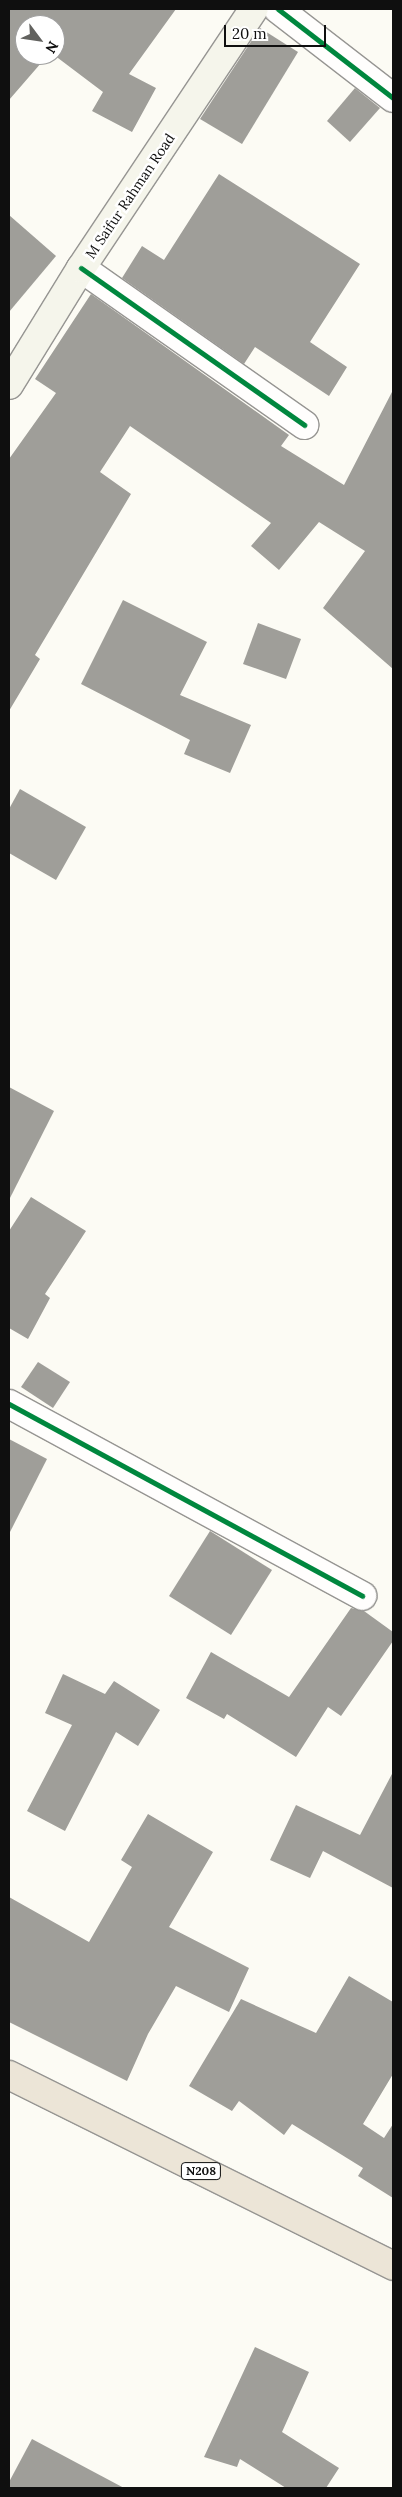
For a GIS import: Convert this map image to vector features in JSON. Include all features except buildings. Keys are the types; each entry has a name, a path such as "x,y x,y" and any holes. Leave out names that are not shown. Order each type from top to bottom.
{"highway":[{"name":"N208","path":"9,2075 393,2266"}],"main road":[{"name":"M Saifur Rahman Road","path":"9,385 81,268 254,9"}],"street":[{"path":"278,9 393,98"},
{"path":"81,268 304,425"},
{"path":"9,1404 362,1596"}],"cycle path":[{"path":"278,9 393,98"},
{"path":"81,268 304,425"},
{"path":"9,1404 362,1596"}]}
